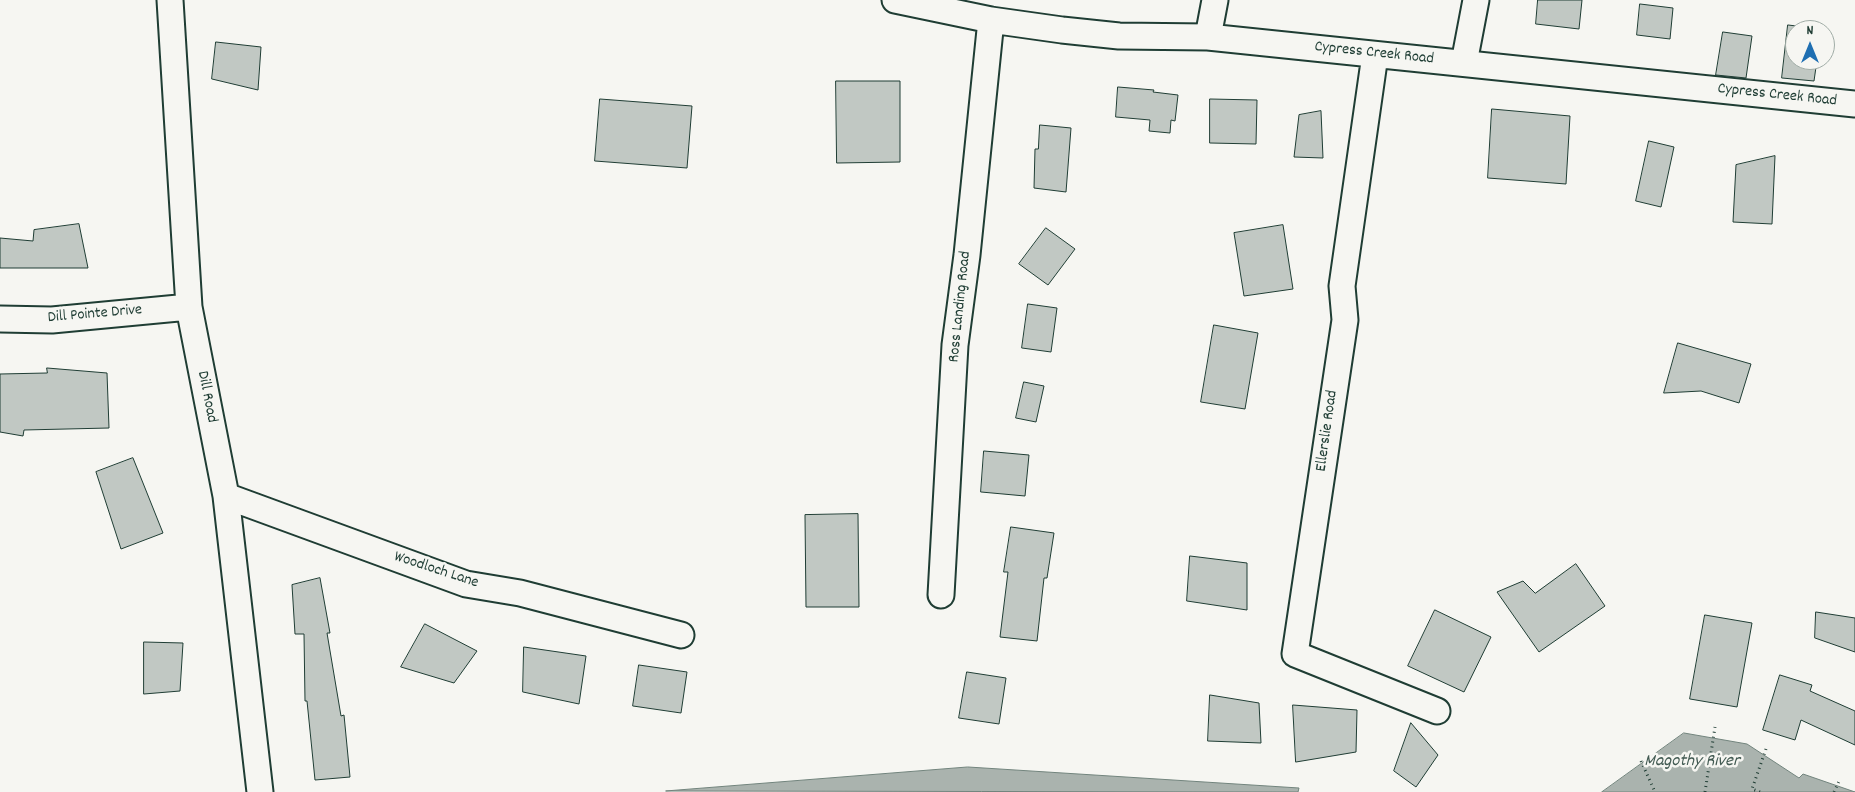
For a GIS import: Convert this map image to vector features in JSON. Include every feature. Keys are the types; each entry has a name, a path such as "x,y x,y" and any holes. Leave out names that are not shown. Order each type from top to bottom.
{"street":[{"name":"Dill Road","path":"170,0 189,307 226,496 260,792"},
{"name":"Cypress Creek Road","path":"895,0 991,20 1119,36 1208,37 1855,104"},
{"path":"1208,37 1215,0"},
{"path":"1464,63 1476,0"},
{"name":"Ross Landing Road","path":"941,595 955,345 967,255 991,20"},
{"name":"Ellerslie Road","path":"1375,55 1342,286 1345,320 1295,654 1438,711"},
{"name":"Dill Pointe Drive","path":"0,320 52,320 189,307"},
{"name":"Woodloch Lane","path":"226,496 466,584 520,593 681,635"}],"path":[{"path":"1705,792 1715,726"},
{"path":"1760,792 1752,789 1766,749"},
{"path":"1641,761 1655,792"},
{"path":"1834,792 1840,779"}],"water":[{"name":"Magothy River","path":"1684,733 1747,744 1799,778 1803,774 1855,792 1602,792"},
{"path":"968,767 1299,788 1298,792 666,791"}],"building":[{"path":"1538,0 1582,0 1579,29 1536,24"},
{"path":"1640,4 1673,8 1670,39 1637,35"},
{"path":"1723,32 1752,36 1746,78 1716,75"},
{"path":"216,42 261,47 258,90 212,79"},
{"path":"1785,52 1785,70 1816,70 1814,81 1782,78"},
{"path":"836,81 900,81 900,162 837,163"},
{"path":"1118,87 1154,90 1153,92 1178,95 1175,121 1171,120 1170,133 1149,131 1150,120 1116,117"},
{"path":"600,99 692,106 687,168 595,161"},
{"path":"1210,99 1257,100 1256,144 1210,143"},
{"path":"1492,109 1570,116 1566,184 1488,178"},
{"path":"1321,111 1323,158 1294,157 1299,115"},
{"path":"1040,125 1071,128 1066,192 1034,188 1035,149 1038,149"},
{"path":"1649,141 1674,147 1661,207 1636,201"},
{"path":"1775,156 1772,224 1733,222 1736,165"},
{"path":"79,224 88,268 0,268 0,238 33,241 34,230"},
{"path":"1283,225 1293,289 1244,296 1234,233"},
{"path":"1046,228 1075,249 1048,285 1019,264"},
{"path":"1028,304 1057,308 1051,352 1022,348"},
{"path":"1214,325 1258,333 1245,409 1201,402"},
{"path":"1678,343 1751,364 1739,403 1701,391 1664,393"},
{"path":"47,368 107,373 109,428 24,430 23,436 0,432 0,374 47,373"},
{"path":"1024,382 1044,386 1036,422 1016,418"},
{"path":"984,451 1029,455 1025,496 981,492"},
{"path":"133,458 163,533 121,549 96,472"},
{"path":"858,514 859,607 806,607 805,515"},
{"path":"1011,527 1054,533 1047,578 1044,578 1037,641 1000,637 1008,572 1004,572"},
{"path":"1190,556 1247,563 1247,610 1187,601"},
{"path":"1576,564 1605,606 1539,652 1497,592 1523,581 1535,593"},
{"path":"320,578 330,633 327,633 341,716 344,715 350,777 315,780 307,701 305,701 304,634 295,634 292,585"},
{"path":"1435,610 1491,637 1464,692 1408,666"},
{"path":"1816,612 1855,618 1855,652 1815,638"},
{"path":"1705,615 1752,623 1737,707 1690,699"},
{"path":"425,624 477,651 454,683 401,667"},
{"path":"144,642 183,643 180,691 144,694"},
{"path":"524,647 586,656 579,704 523,692"},
{"path":"639,665 687,672 681,713 633,706"},
{"path":"967,672 1006,678 999,724 959,718"},
{"path":"1780,675 1812,685 1810,691 1855,711 1855,745 1801,720 1795,740 1763,730"},
{"path":"1210,695 1259,703 1261,743 1208,741"},
{"path":"1293,705 1357,710 1356,752 1296,762"},
{"path":"1411,723 1438,755 1416,787 1394,771"}]}
